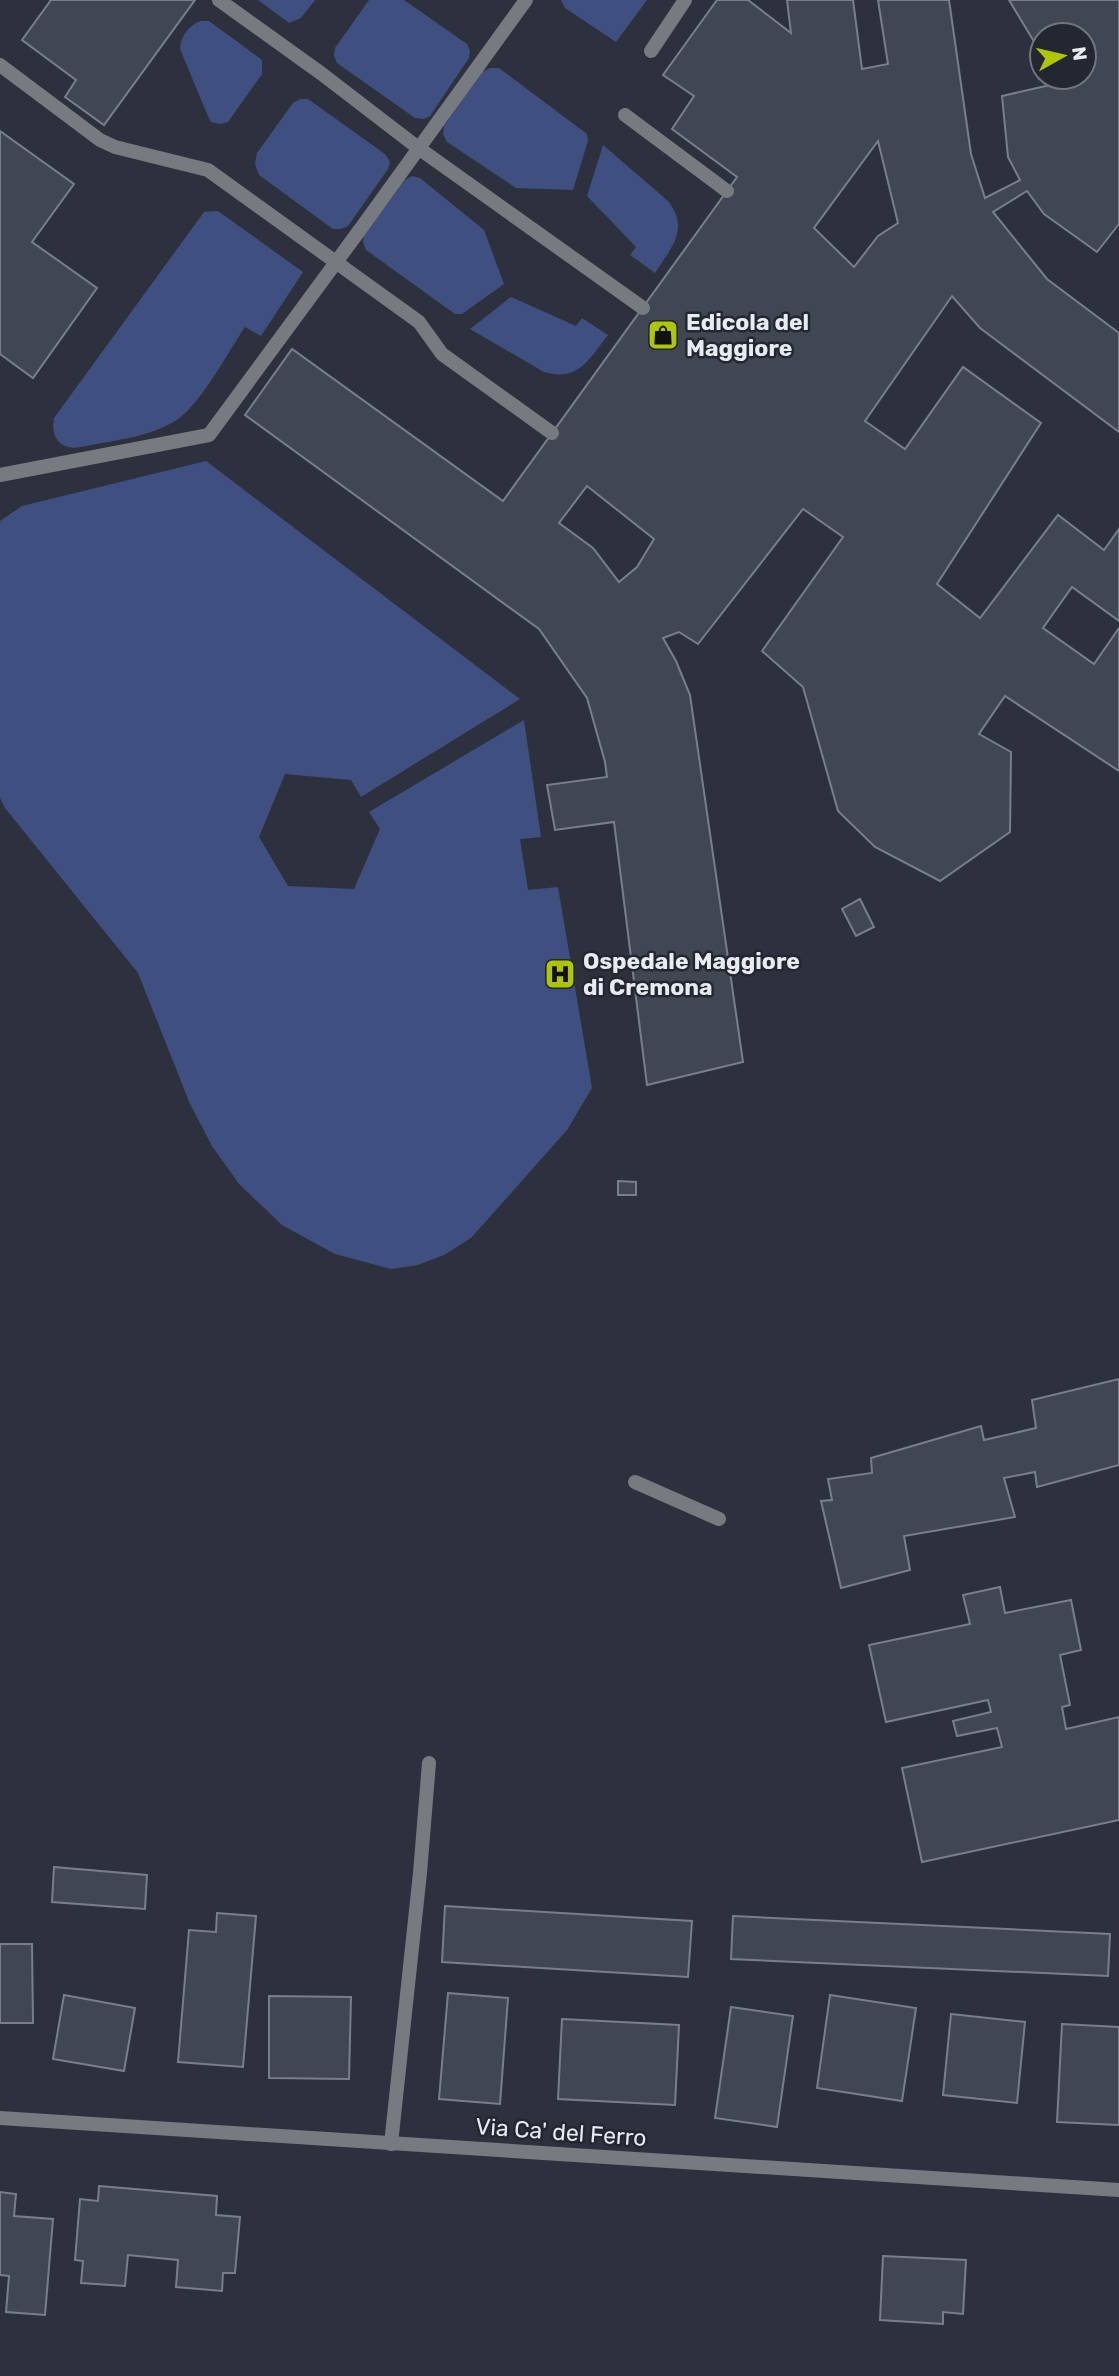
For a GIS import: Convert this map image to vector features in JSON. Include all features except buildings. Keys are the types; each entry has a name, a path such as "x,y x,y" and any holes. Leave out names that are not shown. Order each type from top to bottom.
{"street":[{"path":"219,0 417,147 643,308"},
{"path":"0,475 209,435 526,0"},
{"path":"651,51 685,0"},
{"path":"0,65 100,140 116,147 208,170 419,322 442,354 552,433"},
{"path":"625,115 727,191"},
{"path":"635,1482 719,1518"},
{"path":"391,2144 429,1763"},
{"name":"Via Ca' del Ferro","path":"0,2118 1119,2190"}],"shaded area":[{"path":"258,0 315,0 301,18 289,23"},
{"path":"369,0 404,0 467,44 469,58 430,116 424,119 415,118 337,63 335,48"},
{"path":"561,0 647,0 616,42 565,8"},
{"path":"201,21 209,21 262,60 262,74 228,122 220,124 211,122 180,49 186,32"},
{"path":"499,68 587,134 588,141 573,190 516,188 447,142 443,134 444,126 482,72"},
{"path":"308,99 385,154 390,162 388,169 348,226 341,229 333,229 259,175 255,164 257,153 293,103"},
{"path":"603,145 668,201 674,211 678,221 676,238 655,273 630,255 636,247 587,196"},
{"path":"412,176 420,178 484,230 504,284 462,314 455,314 366,250 363,242 364,234 405,180"},
{"path":"218,211 303,272 261,336 245,327 199,397 173,422 148,433 121,440 74,448 58,442 54,432 54,418 204,212"},
{"path":"511,297 576,326 582,318 608,335 589,360 575,371 566,374 544,372 470,329"},
{"path":"206,461 520,699 361,797 351,780 285,774 259,837 288,886 354,889 380,829 369,812 524,720 541,837 520,839 528,890 558,887 592,1088 567,1130 471,1238 444,1255 418,1265 391,1269 335,1254 282,1225 239,1184 212,1146 190,1104 138,973 5,808 0,798 0,521 22,506"}],"place":[{"name":"Edicola del Maggiore","path":"663,335"},
{"name":"Ospedale Maggiore di Cremona","path":"560,974"}]}
